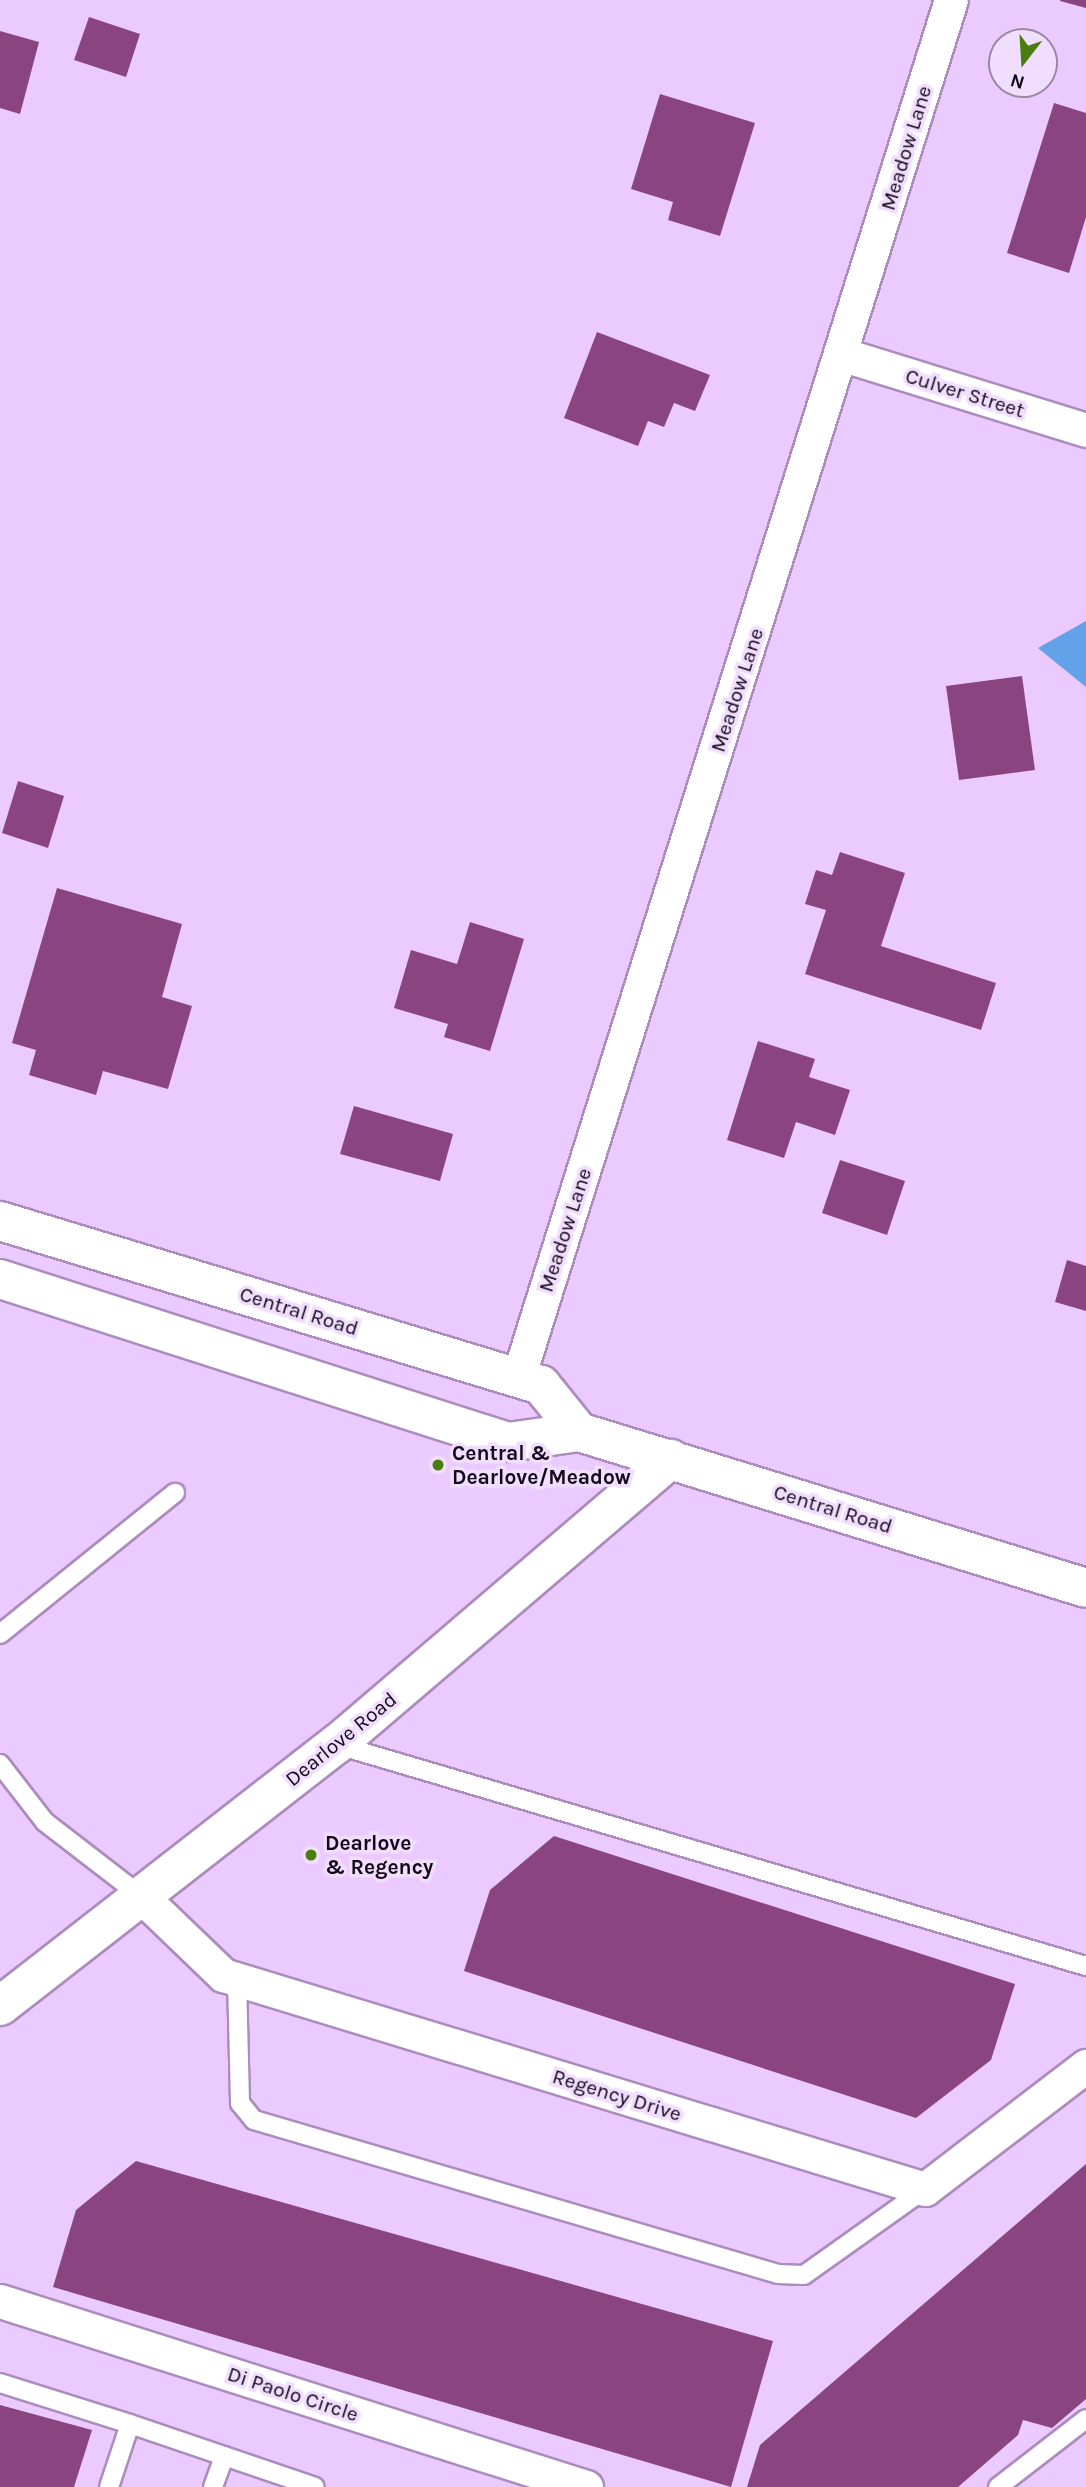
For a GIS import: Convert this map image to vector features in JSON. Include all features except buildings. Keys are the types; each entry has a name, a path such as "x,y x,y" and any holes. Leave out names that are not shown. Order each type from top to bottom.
{"main road":[{"name":"Central Road","path":"0,1221 541,1385 579,1432"},
{"name":"Central Road","path":"0,1279 508,1442 579,1432 1086,1588"},
{"name":"Dearlove Road","path":"0,2006 337,1744 671,1459"}],"street":[{"name":"Meadow Lane","path":"518,1378 844,355 951,0"},
{"name":"Culver Street","path":"844,355 1086,430"},
{"name":"Regency Drive","path":"141,1896 223,1975 925,2189"},
{"path":"925,2189 1086,2066"},
{"name":"Di Paolo Circle","path":"0,2301 586,2487"}],"lane":[{"path":"0,1634 175,1493"},
{"path":"337,1744 1086,1966"},
{"path":"0,1763 45,1822 141,1896"},
{"path":"237,1979 240,2103 254,2120 778,2274 804,2275 925,2189"},
{"path":"0,2383 315,2487"},
{"path":"998,2487 1086,2418"},
{"path":"109,2487 130,2424"},
{"path":"213,2487 224,2456"}],"water":[{"path":"1086,621 1086,687 1038,648"}],"place":[{"name":"Central & Dearlove/Meadow","path":"438,1465"},
{"name":"Dearlove & Regency","path":"311,1855"}]}
